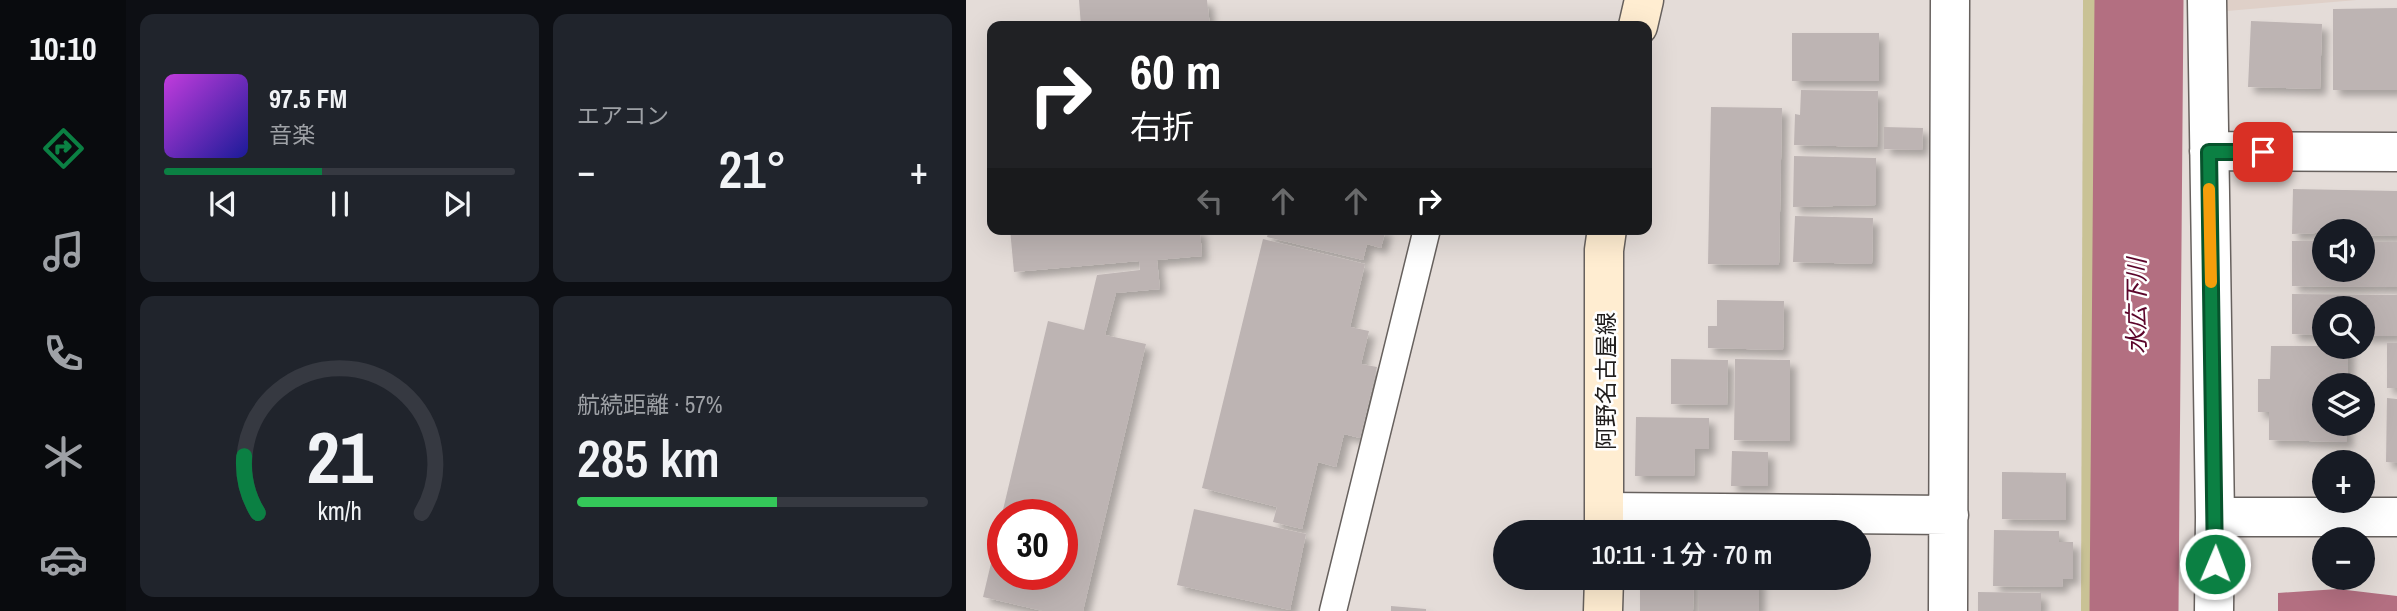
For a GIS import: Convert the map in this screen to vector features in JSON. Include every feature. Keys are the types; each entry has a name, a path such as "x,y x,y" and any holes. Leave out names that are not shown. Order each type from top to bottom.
{"main road":[{"path":"1638,21 1644,0"},
{"name":"阿野名古屋線","path":"1605,520 1606,235"},
{"path":"1603,611 1604,590"}],"street":[{"path":"1948,611 1950,0"},
{"path":"2207,0 2214,611"},
{"path":"2209,152 2397,152"},
{"path":"1703,520 1949,515"},
{"path":"2215,517 2397,517"}],"lane":[{"path":"1333,611 1426,235"}],"shaded area":[{"path":"2083,0 2127,0 2122,611 2081,611"},
{"path":"2227,0 2357,0 2227,11"},
{"path":"2346,590 2397,596 2397,611 2278,611 2278,593"}],"building":[{"path":"1079,0 1207,0 1209,21 1081,21"},
{"path":"2397,8 2397,90 2333,90 2333,9"},
{"path":"2251,21 2322,24 2320,89 2248,87"},
{"path":"1792,33 1879,33 1879,81 1792,81"},
{"path":"1801,90 1878,91 1877,147 1794,145 1795,114 1800,115"},
{"path":"1711,107 1782,108 1779,265 1708,264"},
{"path":"1884,127 1923,128 1922,150 1884,149"},
{"path":"1794,156 1876,158 1876,205 1793,207"},
{"path":"2293,189 2397,191 2397,236 2375,235 2375,219 2312,219 2312,233 2292,234"},
{"path":"1795,216 1873,218 1872,264 1793,262"},
{"path":"1011,235 1200,235 1202,256 1157,260 1160,289 1116,293 1105,335 1146,344 1083,611 1043,611 983,597 987,580 987,590 1078,590 1078,499 1006,499 1048,321 1084,330 1097,275 1140,270 1139,261 1014,272"},
{"path":"1384,235 1381,248 1367,244 1363,260 1267,237"},
{"path":"1263,239 1365,264 1350,327 1369,331 1361,364 1377,367 1360,438 1344,434 1336,467 1318,462 1302,529 1273,522 1277,507 1202,488"},
{"path":"2292,241 2312,241 2312,282 2375,282 2375,242 2397,242 2397,287 2292,286"},
{"path":"2292,294 2397,295 2397,336 2375,336 2375,296 2312,296 2312,335 2292,334"},
{"path":"1717,300 1784,301 1783,350 1708,348 1708,326 1717,326"},
{"path":"2387,343 2397,343 2397,388 2387,388"},
{"path":"2271,346 2312,346 2312,359 2348,359 2348,373 2312,373 2312,436 2347,436 2347,442 2269,440 2269,412 2258,412 2258,379 2270,379"},
{"path":"1671,359 1728,360 1727,405 1671,404"},
{"path":"1735,359 1790,360 1790,441 1734,440"},
{"path":"2387,398 2397,399 2397,463 2386,462"},
{"path":"1636,417 1709,418 1709,449 1695,449 1694,476 1635,476"},
{"path":"1732,451 1768,452 1768,486 1731,486"},
{"path":"2002,472 2066,473 2066,520 2002,519"},
{"path":"1194,509 1306,534 1290,610 1177,585"},
{"path":"1994,530 2059,531 2059,542 2073,542 2073,579 2063,579 2062,587 1993,586"},
{"path":"1640,590 1694,590 1693,611 1640,611"},
{"path":"1699,590 1759,590 1759,611 1699,611"},
{"path":"1978,592 2041,593 2041,611 1978,611"},
{"path":"1391,606 1426,609 1426,611 1391,611"}],"waterway":[{"name":"水広下川","path":"2134,611 2139,0"}],"slow traffic":[{"path":"2209,189 2211,282"}],"route":[{"path":"2215,564 2209,152 2263,152"}]}
